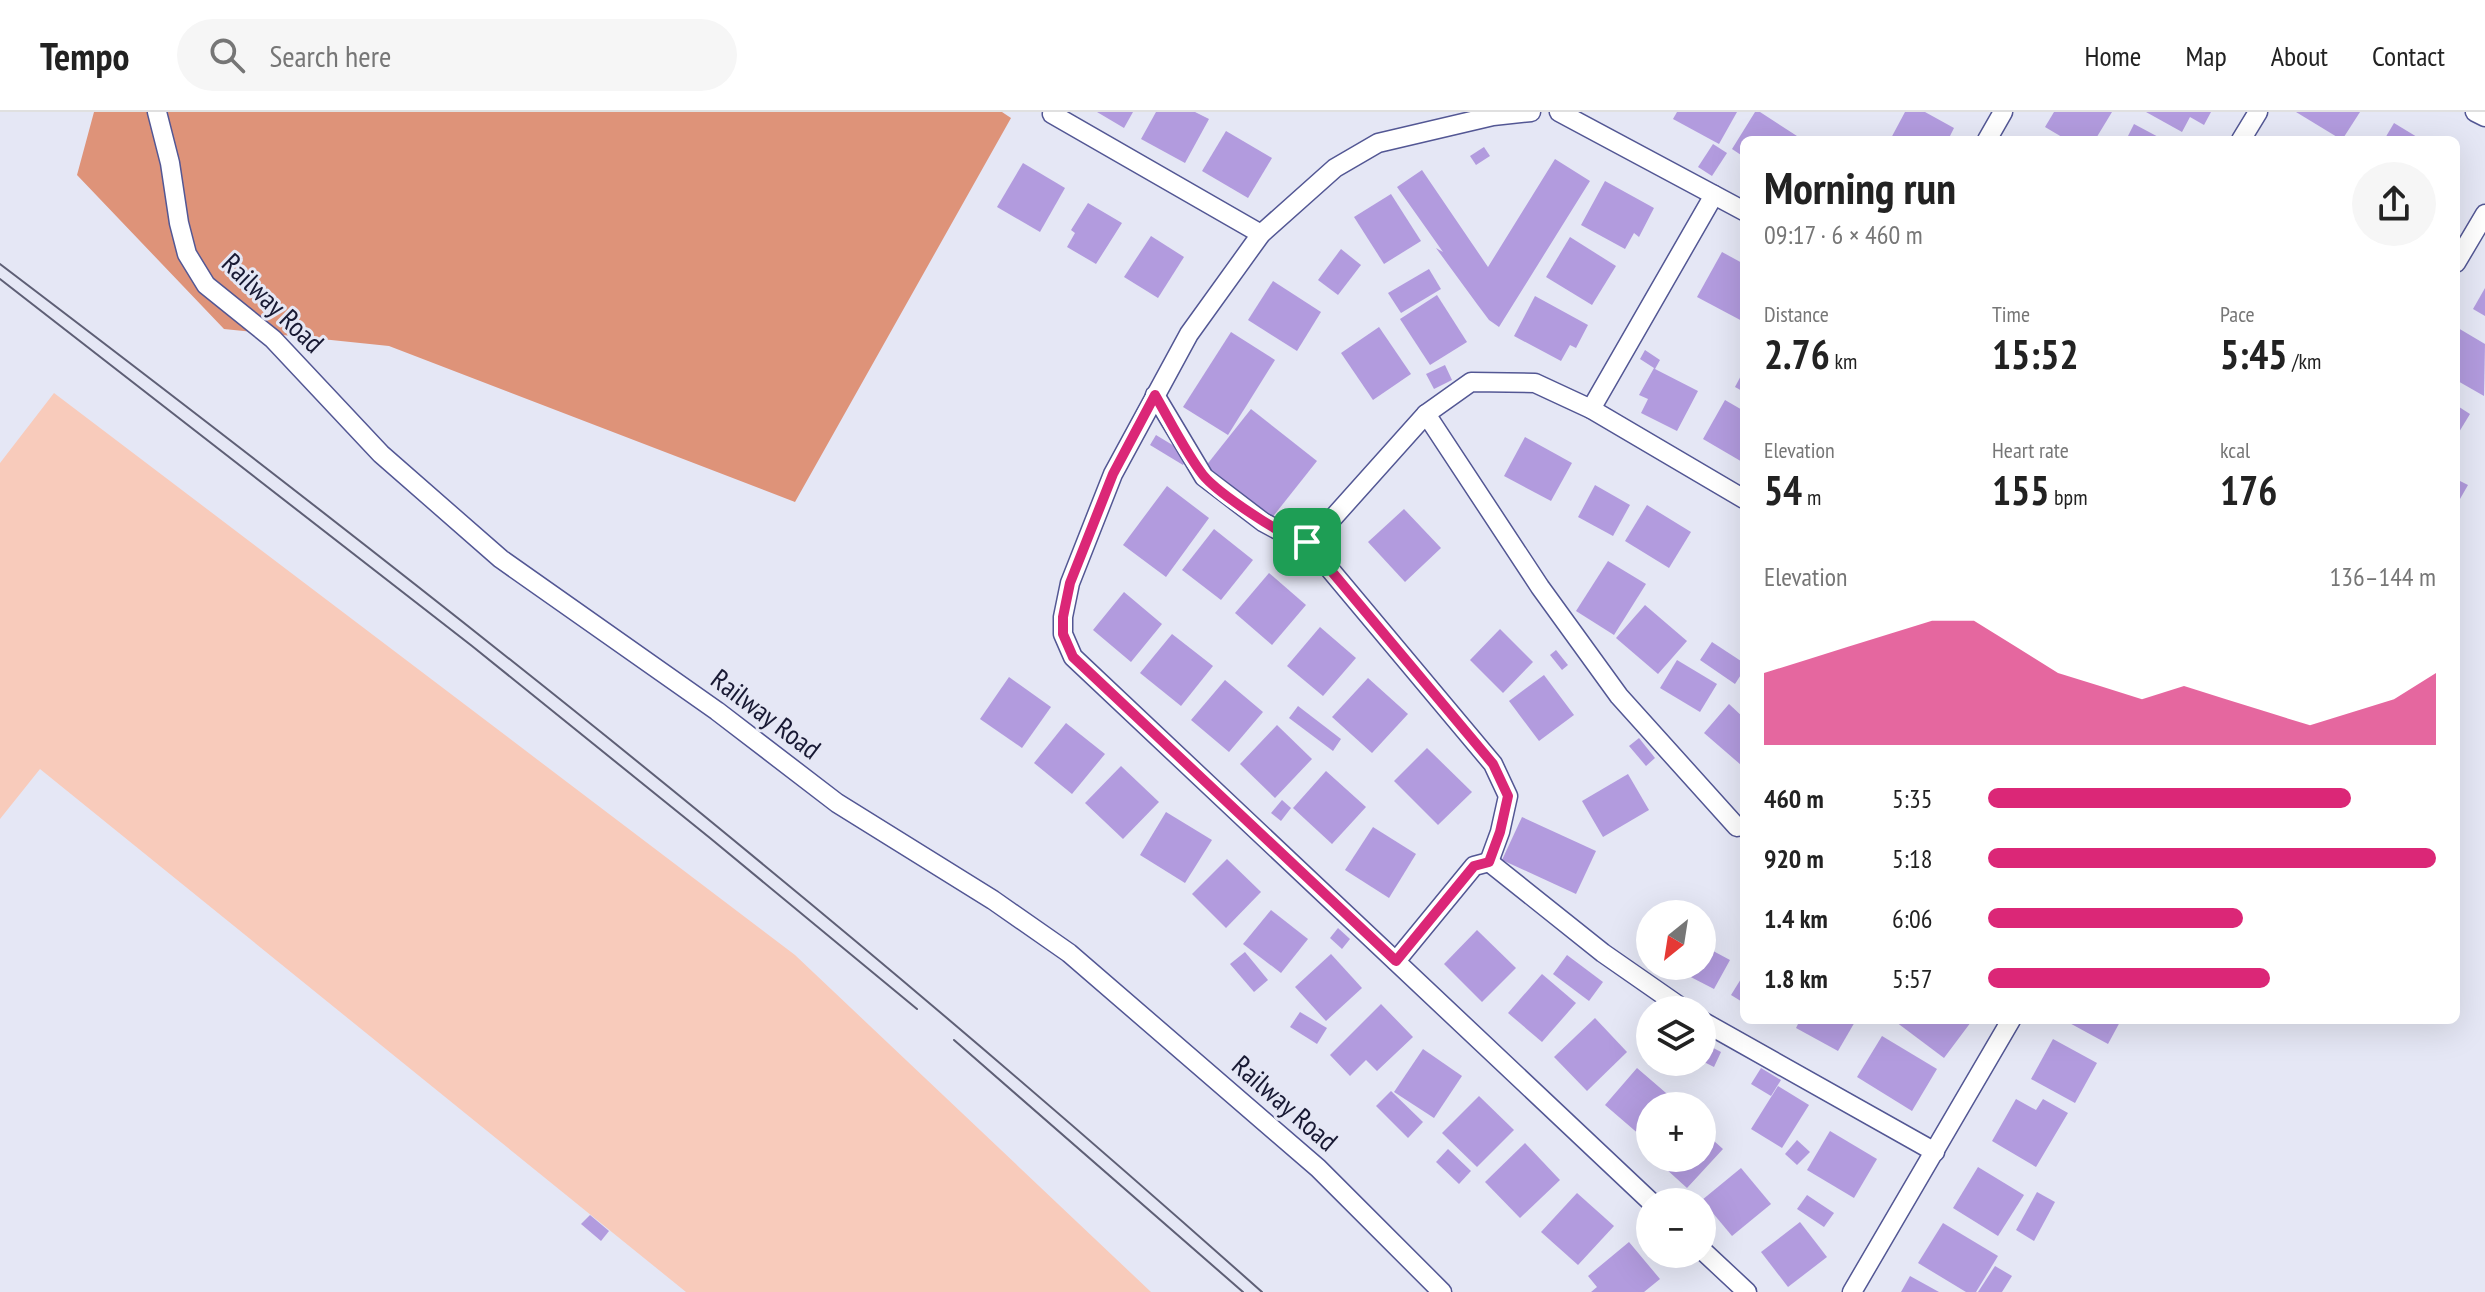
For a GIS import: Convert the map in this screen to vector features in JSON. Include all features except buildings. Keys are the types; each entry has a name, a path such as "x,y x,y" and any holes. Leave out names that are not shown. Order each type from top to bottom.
{"street":[{"name":"Railway Road","path":"157,112 187,254 206,285 273,339 381,454 501,559 717,711 837,803 993,900 1069,953 1318,1168 1442,1292"},
{"path":"1053,112 1261,234"},
{"path":"1531,112 1493,116 1378,143 1335,168 1261,234 1189,334 1113,474 1070,583 1063,634 1073,657 1636,1188"},
{"path":"1559,112 1740,209"},
{"path":"1989,136 2003,112"},
{"path":"2243,136 2258,112"},
{"path":"2475,112 2485,117"},
{"path":"1591,409 1714,195"},
{"path":"2460,256 2485,214"},
{"path":"1155,395 1204,477 1263,522 1298,541 1307,542 1315,538 1426,414 1471,382 1535,383 1591,409 1740,497"},
{"path":"1426,414 1540,587 1619,696 1737,827"},
{"path":"1307,542 1493,764 1508,796 1489,862"},
{"path":"1396,961 1474,866 1489,862"},
{"path":"1489,862 1603,953 1665,996"},
{"path":"1852,1292 2009,1024"},
{"path":"1716,1029 1935,1152"},
{"path":"1716,1263 1747,1292"}],"shaded area":[{"path":"94,112 1002,112 1011,118 795,502 389,346 224,329 77,175"},
{"path":"54,393 795,955 1151,1292 686,1292 40,769 0,819 0,463"}],"tram line":[{"path":"0,264 386,561 671,789 954,1024 1262,1292"},
{"path":"0,279 472,646 917,1009"},
{"path":"954,1040 1243,1292"}],"route":[{"path":"1155,395 1204,477 1263,522 1298,541 1307,542 1493,764 1508,796 1489,862 1474,866 1396,961 1073,657 1063,634 1070,583 1113,474 1155,395"}]}
